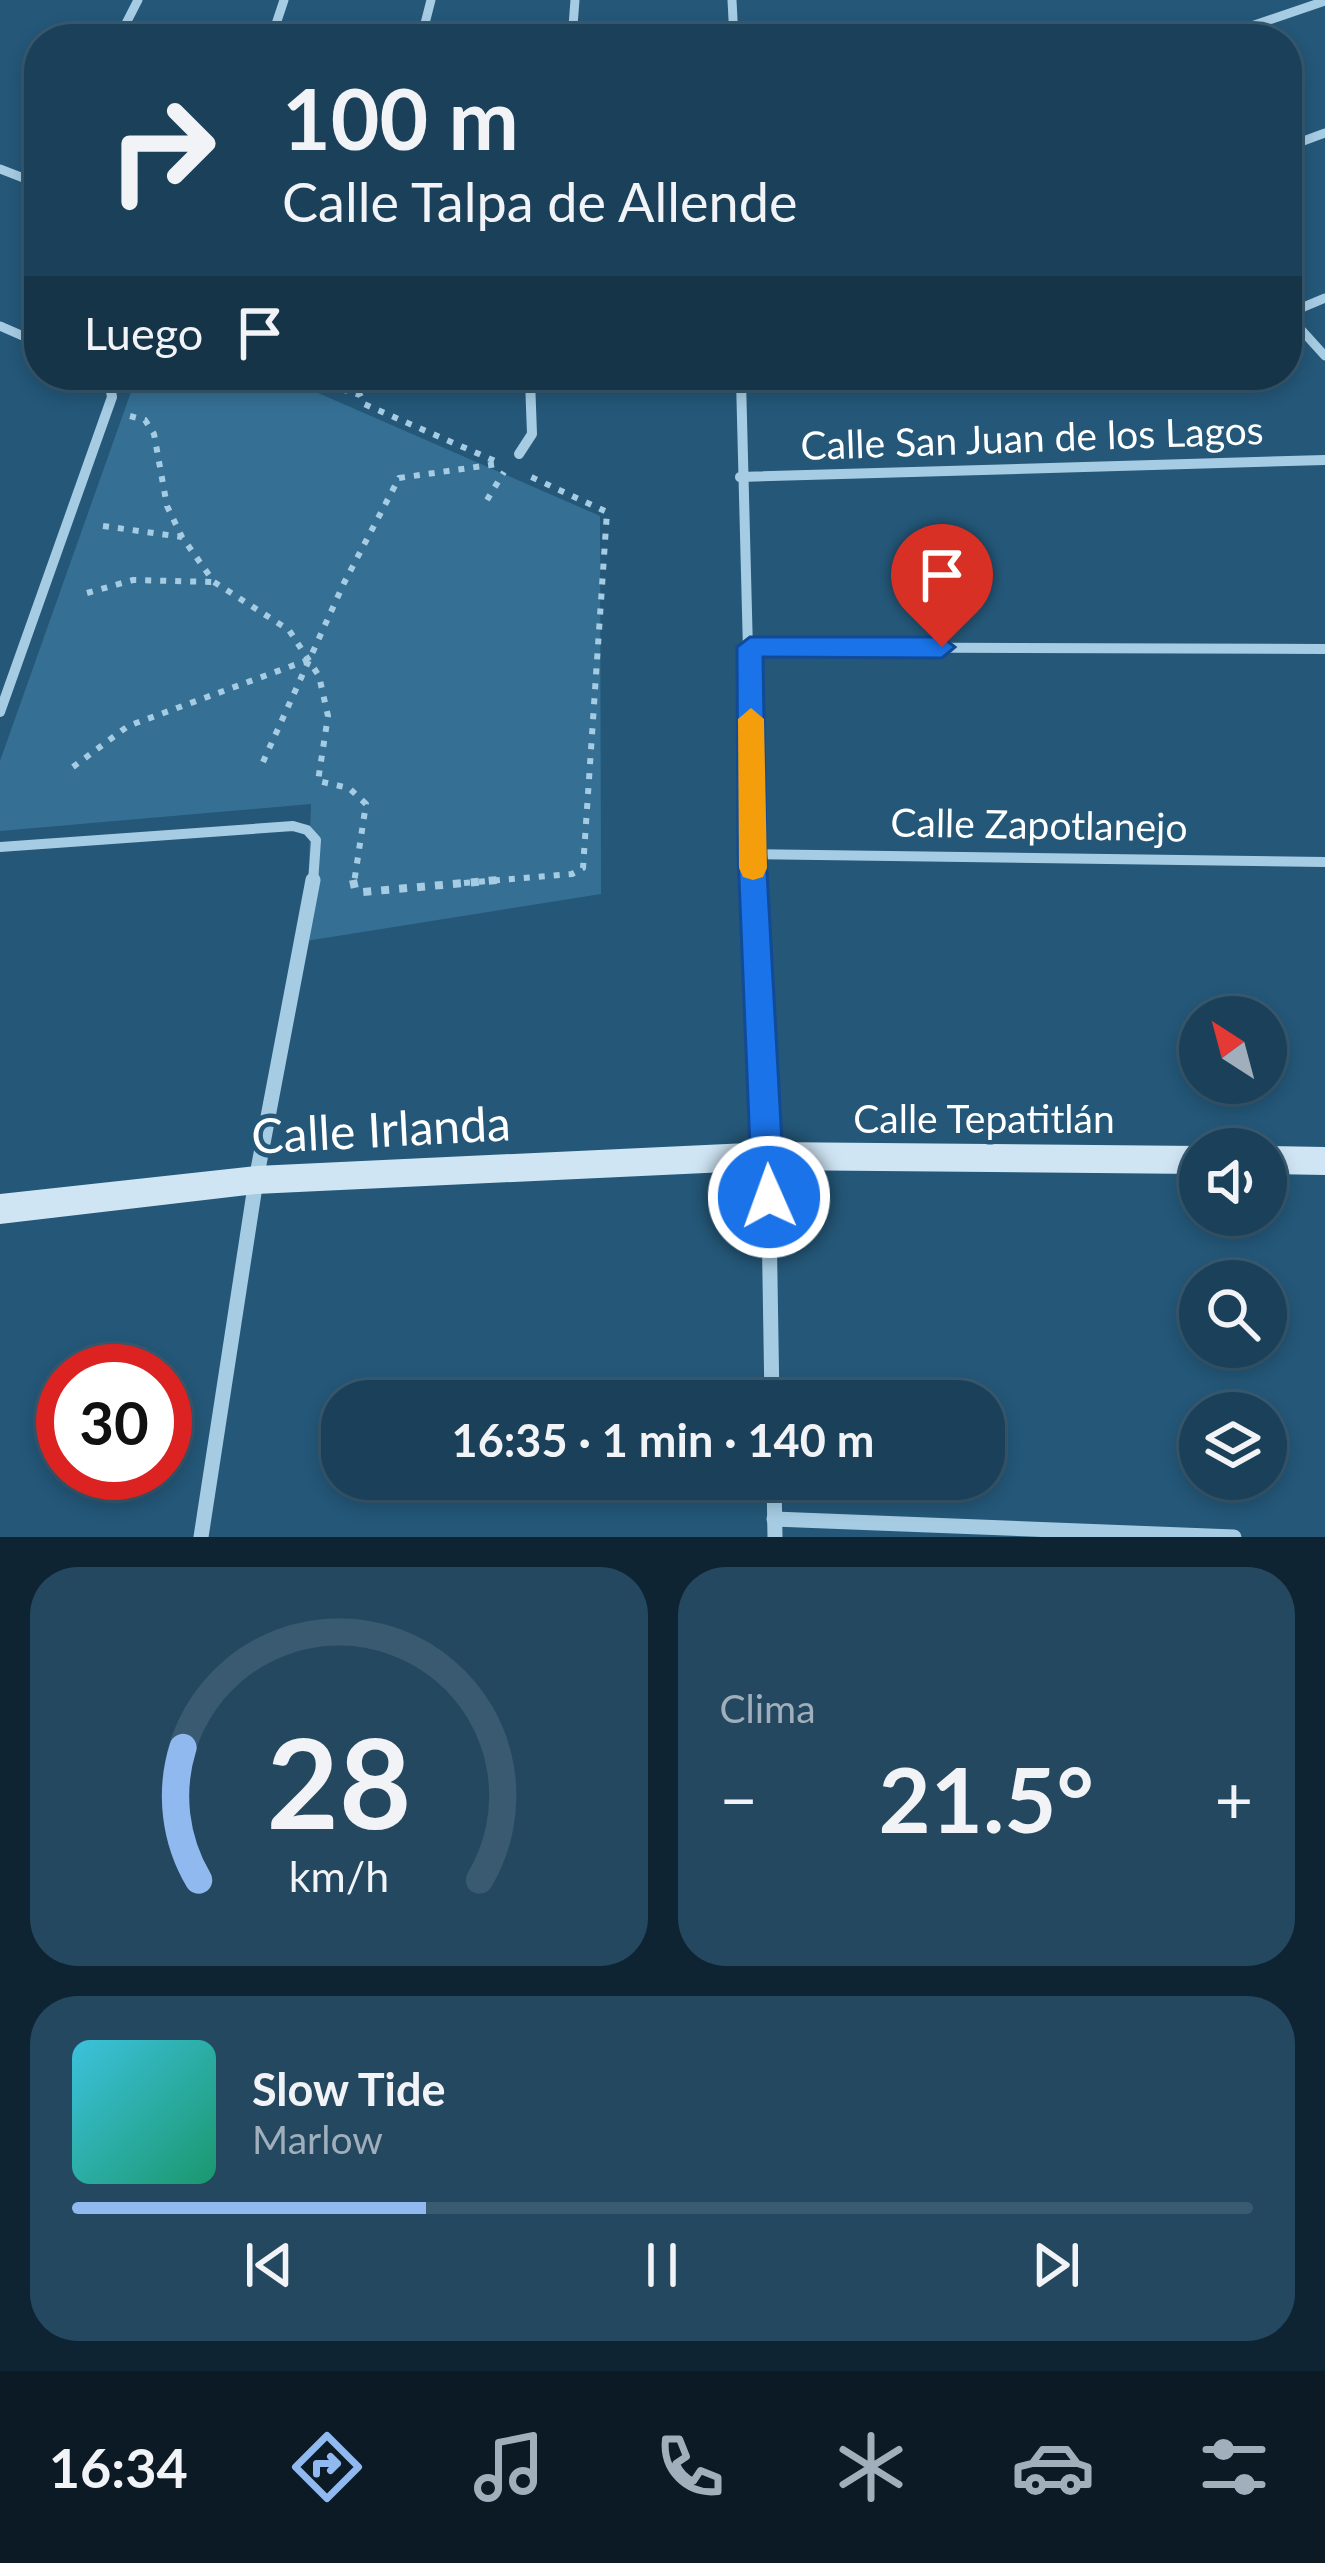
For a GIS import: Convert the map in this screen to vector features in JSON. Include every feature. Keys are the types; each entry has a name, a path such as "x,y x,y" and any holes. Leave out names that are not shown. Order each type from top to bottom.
{"street":[{"path":"1257,24 1325,1"},
{"path":"1302,331 1325,356"},
{"path":"0,712 107,411 108,390"},
{"path":"520,454 532,434 530,390"},
{"path":"741,390 772,1380"},
{"name":"Calle San Juan de los Lagos","path":"740,477 1325,460"},
{"path":"750,647 1325,649"},
{"path":"0,848 292,826 307,830 316,841 317,862 256,1180 201,1537"},
{"name":"Calle Zapotlanejo","path":"752,854 1325,862"},
{"name":"Calle Irlanda","path":"0,1208 256,1180 768,1156"},
{"name":"Calle Tepatitlán","path":"768,1156 1179,1160"},
{"path":"1287,1160 1325,1161"},
{"path":"775,1528 1234,1537"}],"path":[{"path":"344,390 360,395 364,404 508,466 487,500"},
{"path":"107,411 145,420 154,434 167,506 214,582 290,629 311,659 328,716 318,781 350,788 366,804 355,889 363,892 581,872 590,800 607,512 527,475"},
{"path":"263,762 354,558 399,478 500,463"},
{"path":"103,526 182,537"},
{"path":"87,593 110,582 150,578 214,582"},
{"path":"73,767 128,726 311,659"}],"shaded area":[{"path":"132,390 311,390 600,516 601,894 306,941 311,804 0,831 0,761"}],"slow traffic":[{"path":"751,719 753,868"}],"route":[{"path":"769,1197 752,854 750,647 942,647"}]}
